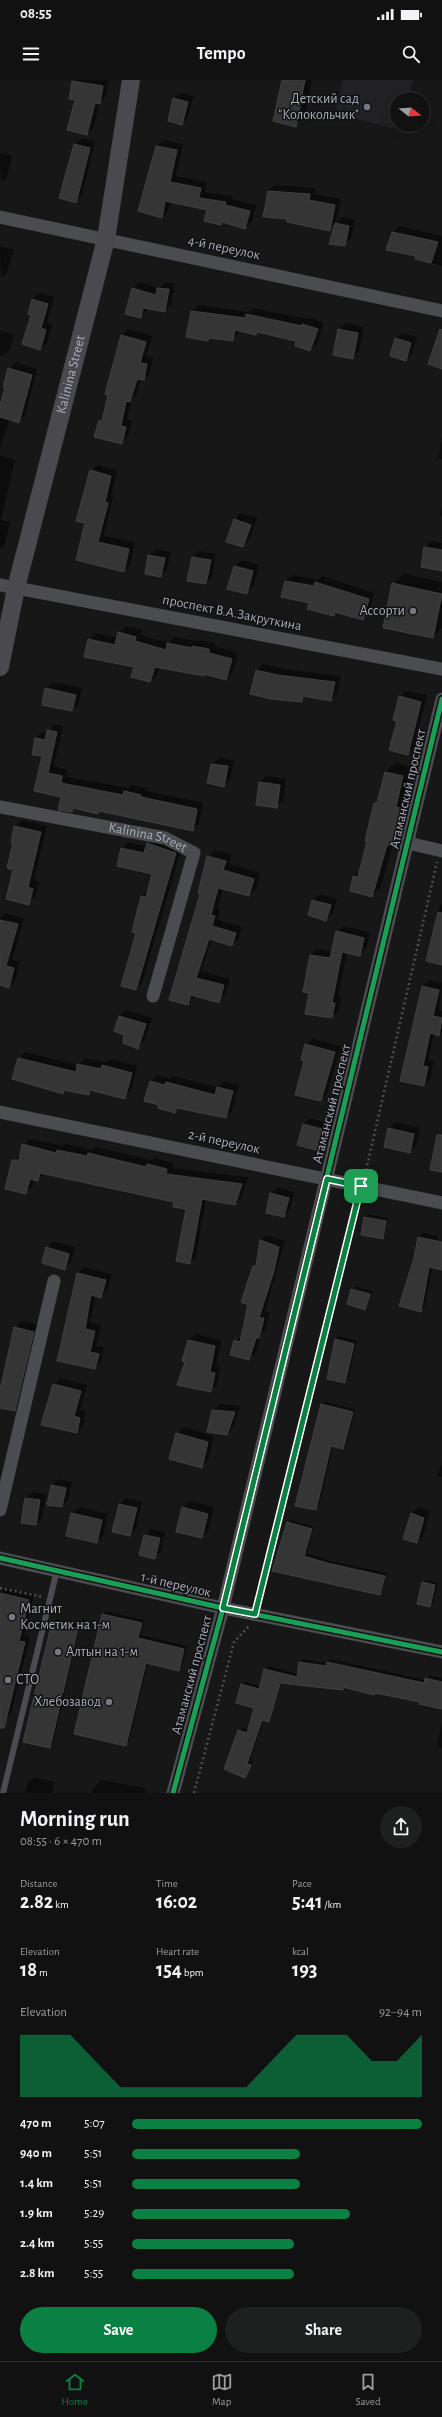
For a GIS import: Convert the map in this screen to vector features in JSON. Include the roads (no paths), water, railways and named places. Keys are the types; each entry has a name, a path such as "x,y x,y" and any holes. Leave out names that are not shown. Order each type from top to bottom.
{"main road":[{"name":"Kalinina Street","path":"0,667 8,586 106,239 131,80"}],"street":[{"name":"4-й переулок","path":"0,217 442,311"},
{"name":"проспект В.А.Закруткина","path":"8,586 442,669"},
{"name":"Атаманский проспект","path":"173,1793 223,1608 442,699"},
{"name":"Kalinina Street","path":"0,807 165,838 194,853 153,996"},
{"name":"Атаманский проспект","path":"408,843 441,851"},
{"name":"2-й переулок","path":"0,1112 442,1203"},
{"path":"0,1510 54,1281"},
{"name":"1-й переулок","path":"0,1558 223,1608 442,1652"}],"lane":[{"path":"3,1793 58,1570"}],"place":[{"name":"Детский сад \"Колокольчик\"","path":"367,107"},
{"name":"Ассорти","path":"413,611"},
{"name":"Магнит Косметик на 1-м","path":"12,1617"},
{"name":"Алтын на 1-м","path":"58,1652"},
{"name":"СТО","path":"8,1680"},
{"name":"Хлебозавод","path":"109,1702"}]}
